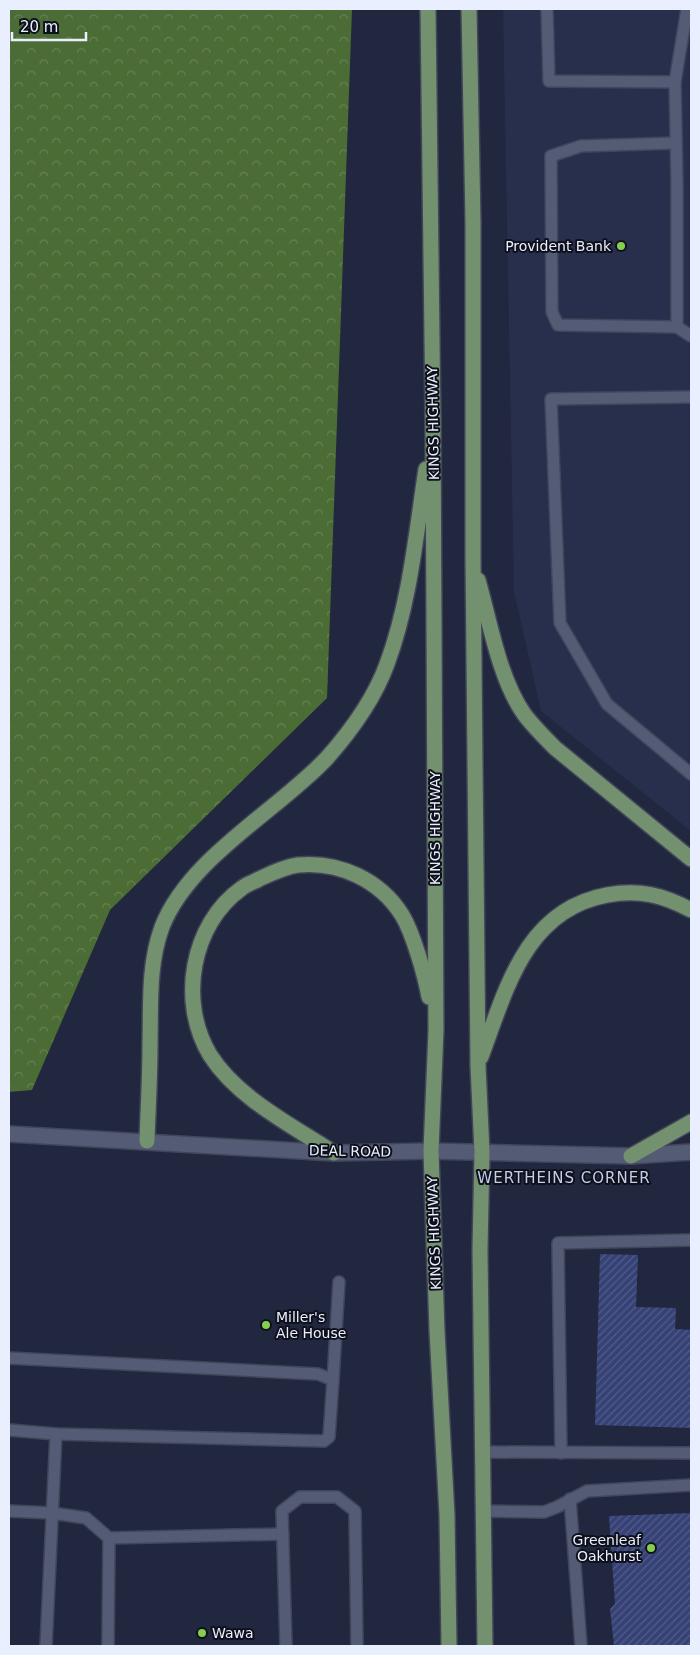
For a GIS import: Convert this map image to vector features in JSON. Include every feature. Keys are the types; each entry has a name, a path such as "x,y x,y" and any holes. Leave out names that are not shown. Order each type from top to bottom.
{"main road":[{"name":"KINGS HIGHWAY","path":"428,9 433,421 436,1030 431,1151 436,1332 447,1515 449,1646"},
{"path":"469,9 473,223 473,559 478,1066 482,1152 480,1250 485,1646"},
{"path":"147,1141 151,976 155,951 162,927 178,899 198,873 215,855 308,776 326,758 348,732 375,690 386,665 402,615 433,421"},
{"path":"473,559 500,660 514,697 524,713 536,729 555,748 691,859"},
{"path":"334,1153 265,1108 233,1083 210,1054 200,1032 193,1002 193,978 200,945 206,930 221,908 242,888 280,869 298,865 326,866 347,871 371,882 384,892 406,922 426,980 436,1030"},
{"path":"478,1066 512,974 529,945 540,931 563,912 595,897 624,892 650,894 674,901 691,910"},
{"path":"631,1156 691,1122"}],"street":[{"name":"DEAL ROAD","path":"9,1134 334,1153 431,1151 631,1156 691,1152"}],"lane":[{"path":"547,9 549,81 675,82"},
{"path":"677,326 675,82 686,9"},
{"path":"676,143 581,146 551,156 552,312 558,325 677,326 691,336"},
{"path":"691,397 551,399 560,623 607,704 691,774"},
{"path":"562,1454 558,1242 691,1240"},
{"path":"9,1430 56,1434 324,1441 329,1437 339,1282"},
{"path":"9,1358 318,1374 333,1380"},
{"path":"46,1646 56,1434"},
{"path":"483,1452 562,1454 691,1453"},
{"path":"483,1511 544,1512 587,1491 691,1484"},
{"path":"286,1646 282,1511 300,1497 337,1497 355,1511 357,1646"},
{"path":"570,1500 580,1646"},
{"path":"9,1511 52,1513 86,1518 110,1538 283,1534"},
{"path":"108,1646 110,1538"}],"shaded area":[{"path":"503,9 691,9 691,831 541,711 514,592"}],"green space":[{"path":"9,9 352,9 327,698 110,910 32,1090 9,1092"}],"building":[{"path":"600,1254 638,1255 636,1307 676,1308 675,1329 691,1330 691,1428 595,1425"},
{"name":"Greenleaf Oakhurst","path":"691,1513 691,1646 614,1646 610,1609 615,1604 609,1516"}],"place":[{"name":"Provident Bank","path":"621,246"},
{"name":"Miller's Ale House","path":"266,1325"},
{"name":"Greenleaf Oakhurst","path":"651,1548"},
{"name":"Wawa","path":"202,1633"}],"district":[{"name":"WERTHEINS CORNER","path":"564,1178"}]}
